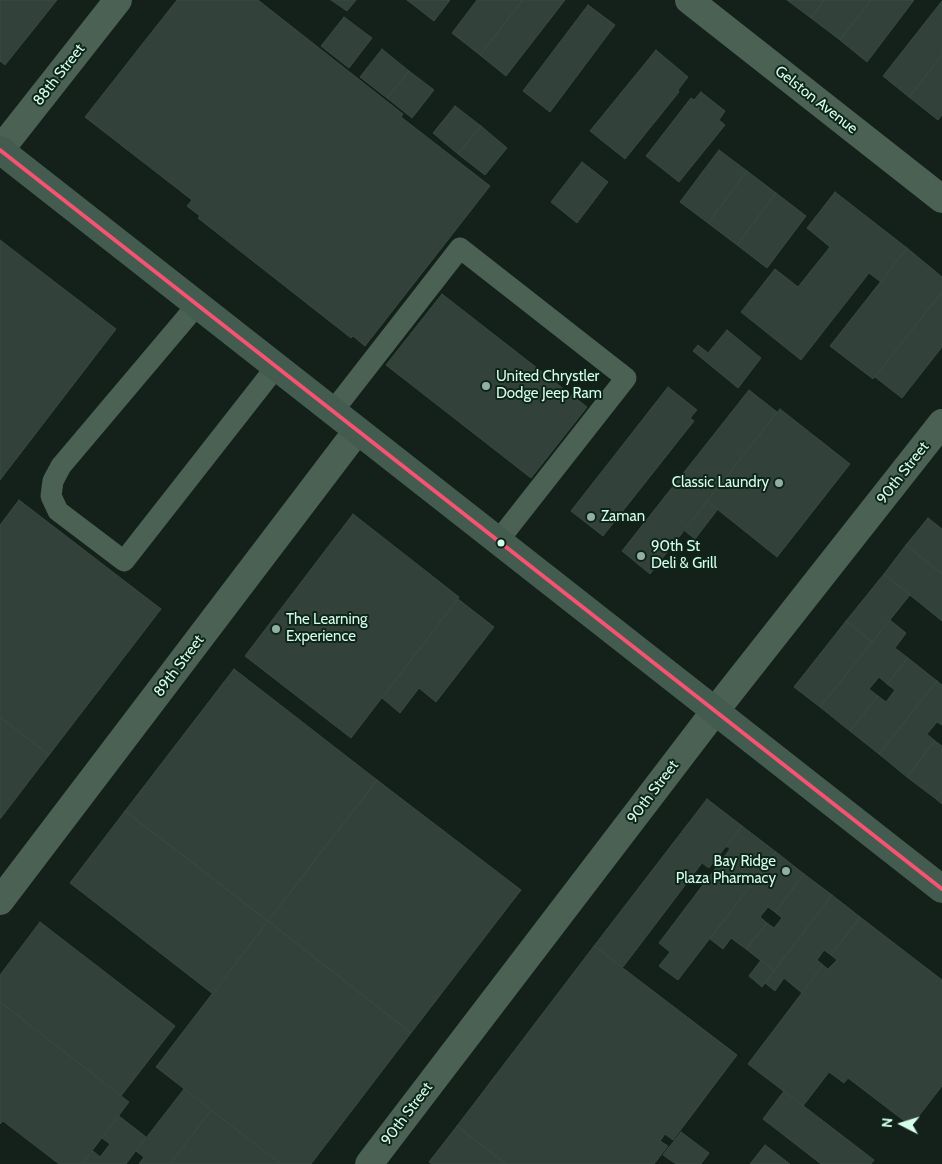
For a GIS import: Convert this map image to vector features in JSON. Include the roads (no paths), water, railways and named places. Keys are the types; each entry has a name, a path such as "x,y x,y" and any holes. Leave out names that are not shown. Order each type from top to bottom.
{"street":[{"name":"88th Street","path":"0,150 118,0"},
{"name":"Gelston Avenue","path":"689,0 942,199"},
{"path":"0,150 942,889"},
{"name":"90th Street","path":"368,1164 715,711 942,423"},
{"name":"89th Street","path":"0,901 357,431"}],"lane":[{"path":"333,411 460,248 626,378 498,541"},
{"path":"197,305 61,466 53,481 52,496 58,511 124,561 276,367"}],"place":[{"name":"United Chrystler Dodge Jeep Ram","path":"486,386"},
{"name":"Classic Laundry","path":"779,483"},
{"name":"Zaman","path":"591,517"},
{"name":"90th St Deli & Grill","path":"641,556"},
{"name":"The Learning Experience","path":"276,629"},
{"name":"Bay Ridge Plaza Pharmacy","path":"786,871"}]}
